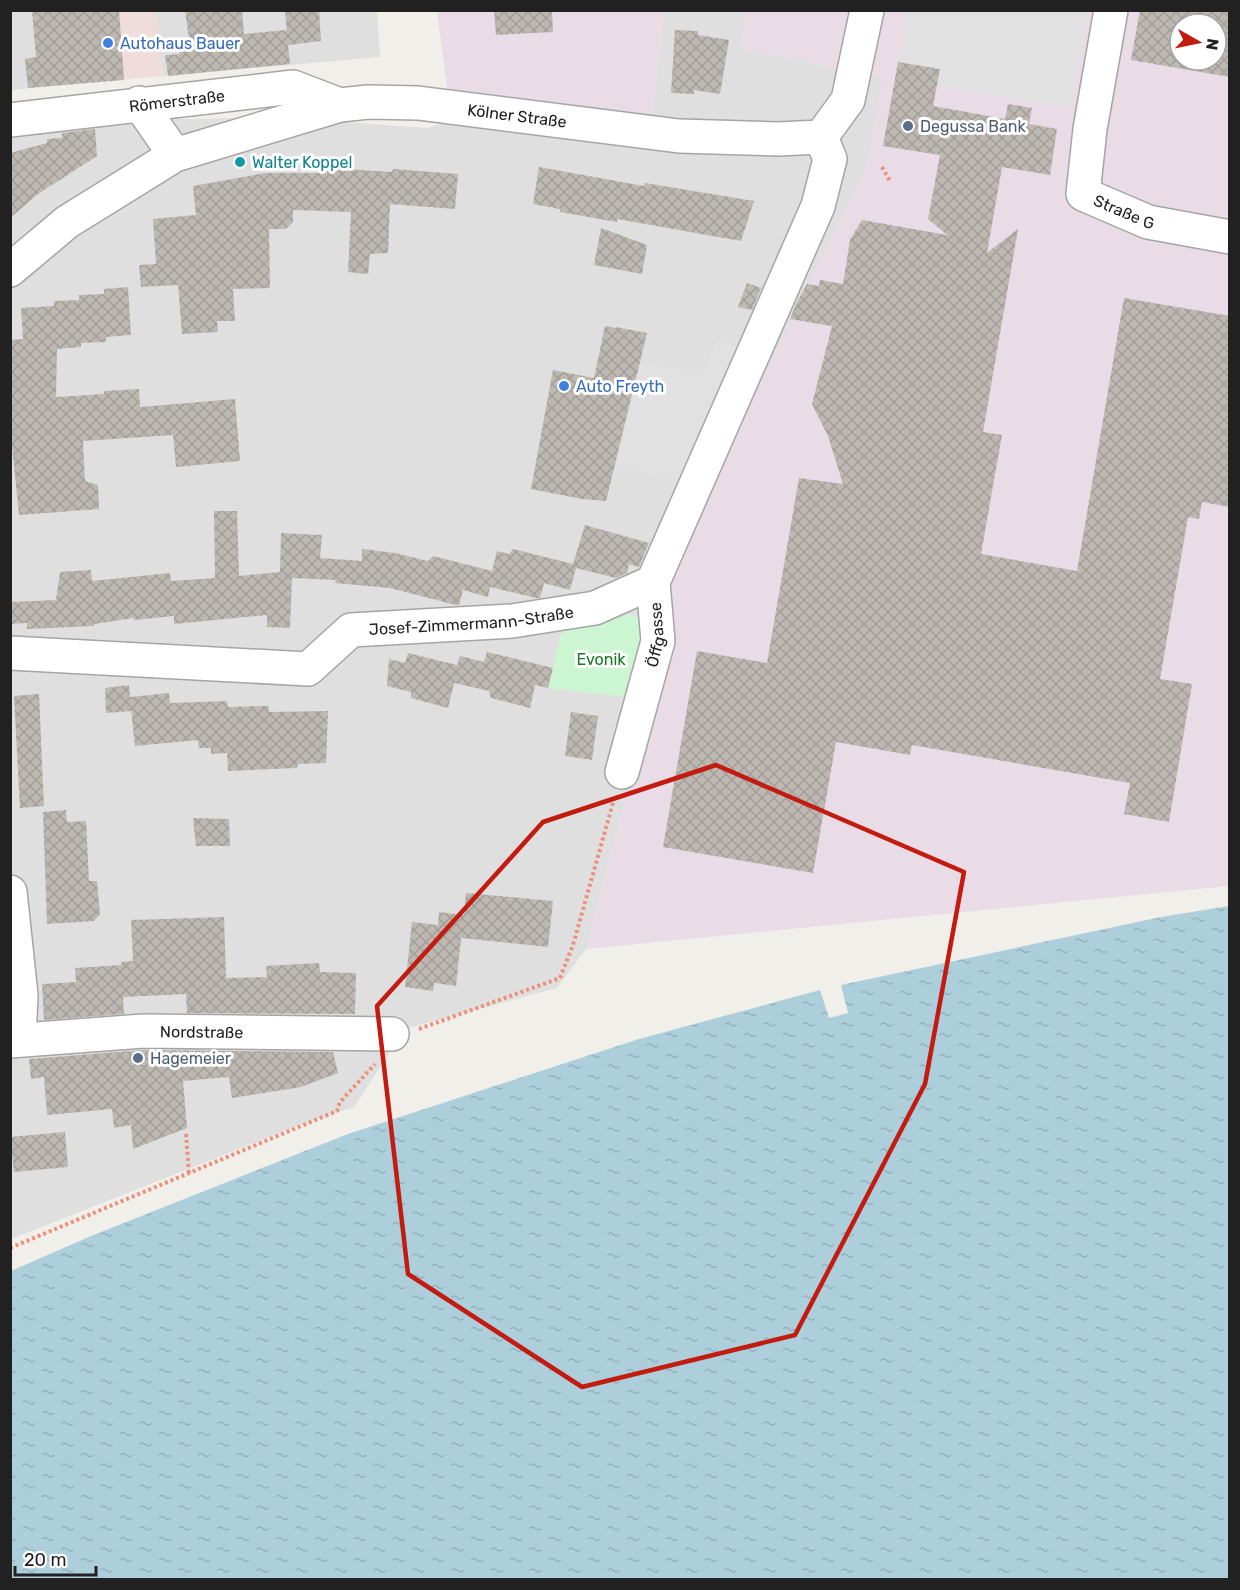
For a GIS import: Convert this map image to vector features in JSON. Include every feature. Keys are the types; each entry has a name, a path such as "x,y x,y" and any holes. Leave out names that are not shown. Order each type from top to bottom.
{"street":[{"path":"821,137 848,100 867,10"},
{"name":"Straße G","path":"1111,10 1090,129 1083,194 1148,222 1230,237"},
{"name":"Römerstraße","path":"10,120 293,87 340,105"},
{"name":"Kölner Straße","path":"10,270 68,222 175,155 340,105 368,102 418,103 679,136 778,139 821,137"},
{"path":"140,104 175,155"},
{"name":"Öffgasse","path":"622,772 657,641 653,582 818,206 830,159 821,137"},
{"name":"Josef-Zimmermann-Straße","path":"10,653 308,669 351,630 512,621 595,608 653,582"},
{"path":"10,892 21,995 15,1040"},
{"name":"Nordstraße","path":"15,1040 143,1031 392,1034"}],"path":[{"path":"882,167 890,181"},
{"path":"392,1034 424,1028 560,978 573,945 622,772"},
{"path":"10,1248 337,1111 340,1102 376,1062"},
{"path":"186,1134 189,1174"}],"highlighted area":[{"path":"716,765 964,872 925,1084 795,1335 582,1387 408,1274 377,1006 543,822"}],"shaded area":[{"path":"11,11 54,11 61,85 11,90"},
{"name":"Autohaus Bauer","path":"54,11 156,11 162,76 61,85"},
{"path":"156,11 377,11 380,57 162,76"},
{"path":"437,11 664,11 650,131 449,103"},
{"path":"664,11 746,11 740,48 883,77 867,167 667,573 664,655 586,949 557,988 405,1029 354,1107 307,1122 11,1239 11,138 134,119 274,117 428,128 451,121 650,130"},
{"path":"746,11 1229,11 1229,886 586,949 664,655 667,573 866,167 883,77 740,48"},
{"path":"907,11 1088,11 1070,107 937,86 940,69 898,62"},
{"path":"717,339 744,351 684,479 614,467 639,364 704,372"}],"green space":[{"name":"Evonik","path":"630,614 639,618 645,626 626,697 548,688 562,631 599,624"}],"water":[{"path":"1229,906 1229,1579 11,1579 11,1271 91,1236 348,1134 639,1039 820,990 829,1018 848,1013 841,985 1161,917"}],"building":[{"name":"Autohaus Bauer","path":"32,10 119,10 124,80 28,88 25,59 36,57"},
{"path":"185,10 242,10 244,34 287,30 285,10 319,10 321,41 288,45 290,64 168,76 165,55 180,54 178,47 190,46"},
{"path":"494,10 552,10 553,32 496,35"},
{"path":"1140,10 1230,10 1230,77 1201,72 1228,72 1228,12 1168,12 1168,66 1131,60"},
{"path":"675,30 698,31 698,35 729,40 720,94 694,90 694,94 671,93"},
{"path":"898,62 940,69 933,106 1005,119 1008,104 1032,108 1029,124 1057,129 1050,175 1002,167 987,253 1018,229 983,432 1002,435 981,554 1077,571 1124,298 1230,316 1230,507 1202,502 1199,519 1188,517 1160,679 1192,684 1169,822 1124,814 1130,783 912,745 910,755 836,742 813,873 663,847 697,651 767,663 799,478 843,484 828,436 812,404 832,326 790,319 797,302 807,284 819,286 820,280 843,284 850,240 862,220 947,235 928,219 940,155 883,146"},
{"path":"95,129 97,156 38,194 10,218 10,153 47,143 47,139 62,138 62,133"},
{"path":"539,167 644,186 645,183 754,201 741,241 617,219 617,222 560,212 560,209 533,204"},
{"path":"328,168 392,172 393,169 458,174 455,209 390,204 388,253 370,254 368,274 348,272 351,212 293,210 293,222 286,229 269,229 270,288 233,289 235,321 217,321 218,332 182,334 178,285 141,287 139,265 156,264 153,219 196,215 193,186 265,173 327,173"},
{"path":"601,228 647,245 642,274 594,265"},
{"path":"747,283 761,288 752,310 738,307"},
{"path":"128,287 131,335 106,337 106,342 81,343 81,347 57,349 56,397 139,389 140,407 235,399 240,461 176,467 173,435 83,441 85,481 98,485 99,509 19,515 10,427 10,340 23,339 21,308 54,306 54,301 79,300 79,295 104,294 104,289"},
{"path":"605,326 647,333 606,501 582,499 531,489 553,370 594,378"},
{"path":"214,511 237,511 239,576 280,572 281,533 322,535 320,558 362,561 362,549 395,553 428,561 433,556 492,571 497,551 509,554 513,549 573,564 585,525 649,543 639,567 629,564 627,573 616,578 576,568 570,590 544,583 540,598 490,587 488,597 463,590 459,605 456,605 390,588 335,583 336,580 292,578 290,628 267,627 267,615 174,624 174,616 134,620 134,618 94,624 94,626 27,629 27,623 10,624 10,602 56,600 60,572 91,570 92,581 170,573 171,581 215,578"},
{"path":"487,652 553,668 548,688 535,685 530,708 491,698 489,691 454,683 448,708 411,698 411,692 387,686 389,659 405,663 408,653 457,665 460,656 484,662"},
{"path":"129,685 130,697 169,693 170,703 227,701 228,707 269,706 269,712 328,711 326,763 298,764 297,768 228,771 227,753 211,754 211,748 199,748 198,740 135,746 130,700 131,711 106,713 105,688"},
{"path":"39,694 44,806 20,808 14,696"},
{"path":"571,712 598,716 592,760 565,756"},
{"path":"66,810 67,822 86,821 89,881 97,881 100,914 94,921 47,924 43,812"},
{"path":"193,818 229,819 230,846 196,846"},
{"path":"466,893 553,901 548,947 461,938 456,986 434,983 433,991 405,987 412,922 438,925 439,912 464,915"},
{"path":"224,917 226,978 267,977 266,966 319,963 320,972 356,973 355,1014 187,1013 186,994 123,997 124,1014 44,1020 42,984 76,982 75,968 121,965 121,962 133,961 131,920"},
{"path":"144,1050 333,1052 338,1073 301,1087 232,1098 229,1077 183,1081 187,1128 133,1149 131,1125 114,1128 112,1109 47,1115 44,1077 31,1079 29,1059"},
{"path":"65,1132 68,1167 14,1172 10,1137"}],"place":[{"name":"Autohaus Bauer","path":"108,43"},
{"name":"Degussa Bank","path":"908,126"},
{"name":"Walter Koppel","path":"240,162"},
{"name":"Auto Freyth","path":"564,386"},
{"name":"Hagemeier","path":"138,1058"}]}
